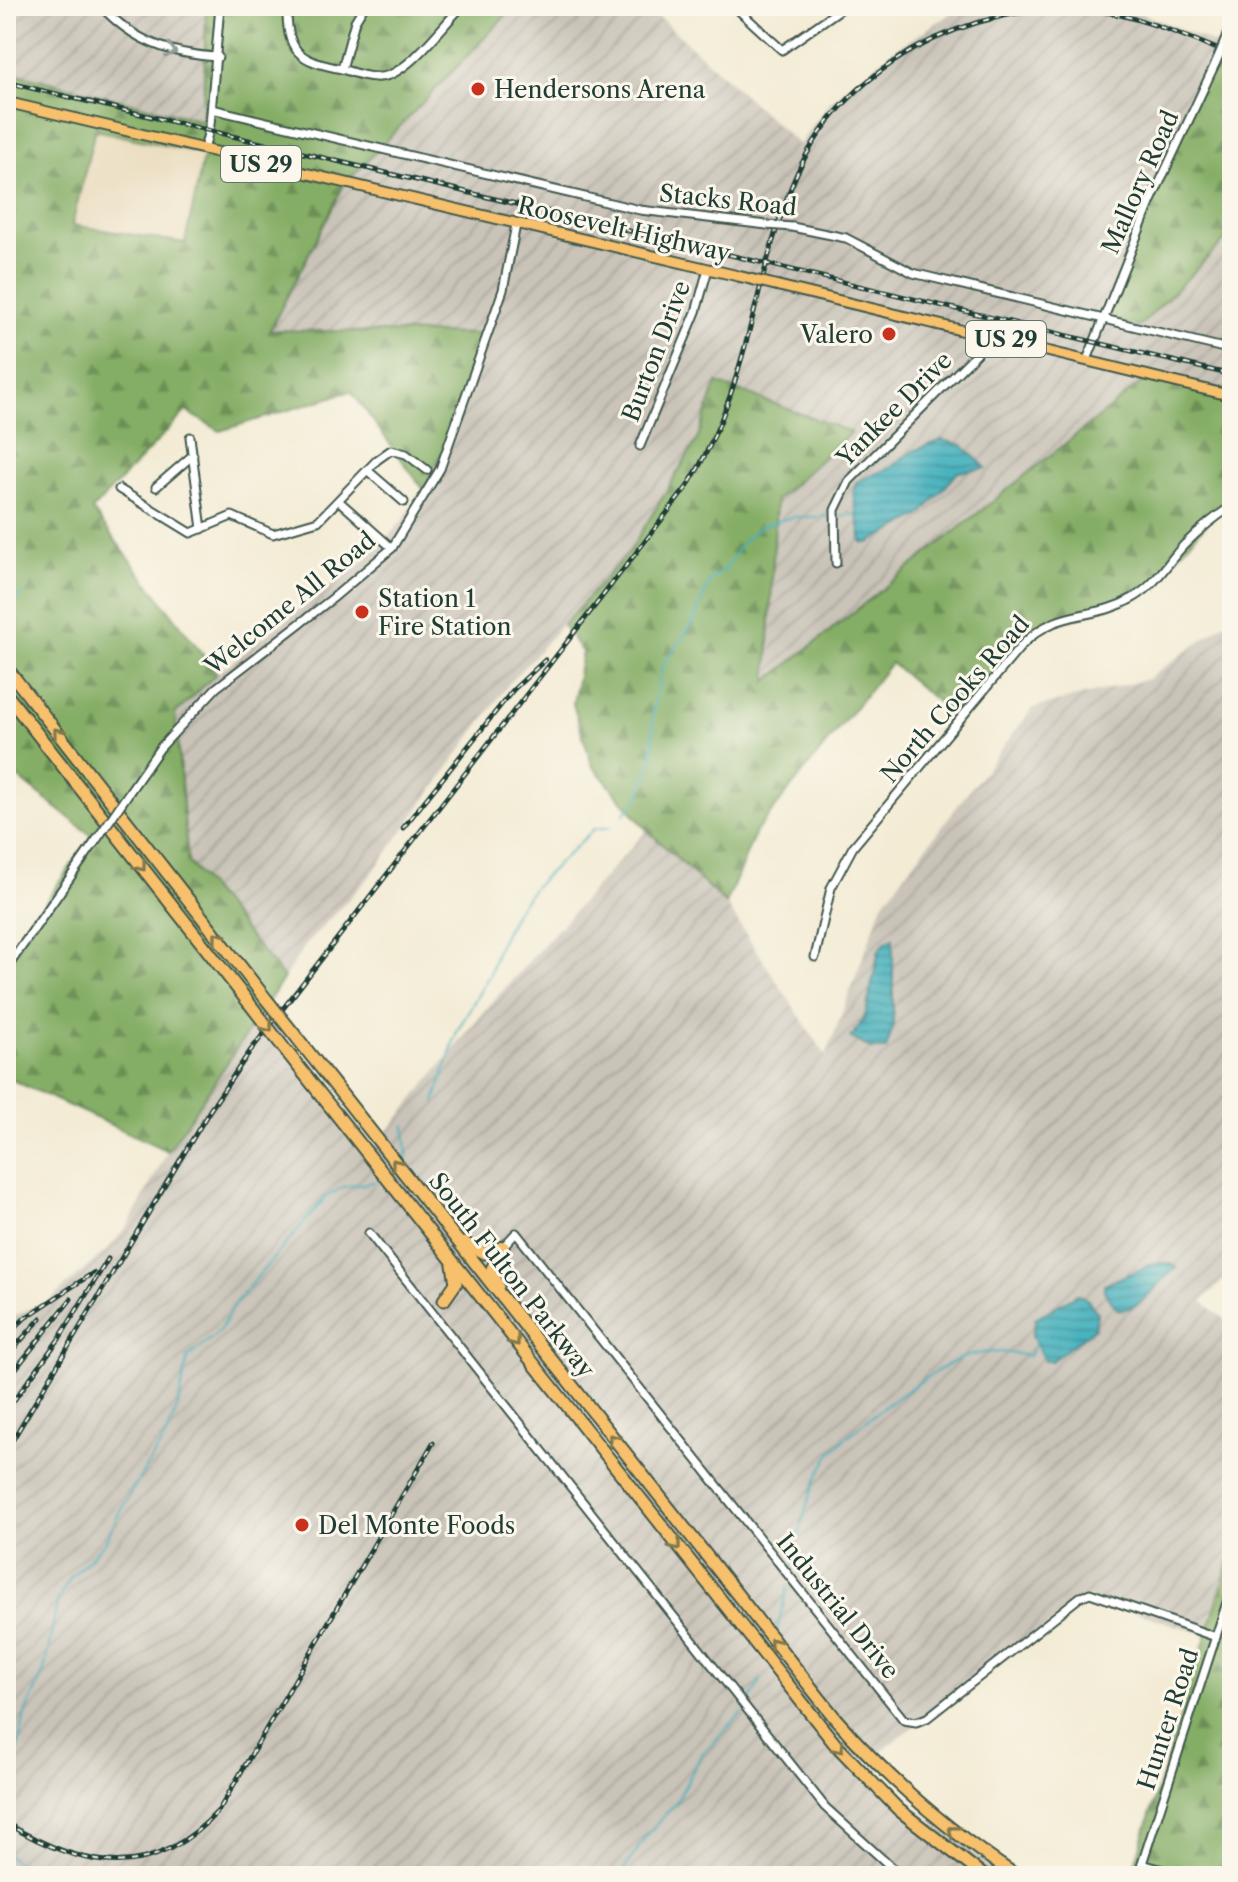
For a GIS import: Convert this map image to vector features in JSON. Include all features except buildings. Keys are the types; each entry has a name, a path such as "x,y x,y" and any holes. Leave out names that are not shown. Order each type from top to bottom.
{"highway":[{"name":"South Fulton Parkway","path":"6,667 512,1311 859,1746 932,1815 1017,1876"},
{"name":"South Fulton Parkway","path":"6,694 835,1744 899,1810 984,1876"},
{"path":"449,1231 478,1252 490,1253 503,1247"},
{"path":"503,1247 494,1261 493,1274 512,1311"},
{"path":"444,1300 456,1280 451,1259"},
{"path":"444,1300 465,1292 483,1299"}],"main road":[{"name":"Roosevelt Highway","path":"6,102 738,276 849,306 986,334 1232,396"}],"street":[{"path":"101,6 132,33 166,51 218,57"},
{"path":"204,150 218,57 220,6"},
{"path":"287,6 287,29 296,52 312,62 374,78 389,76 408,63 462,6"},
{"path":"342,69 351,32 364,6"},
{"path":"738,8 775,47 782,50 845,6"},
{"name":"Mallory Road","path":"1087,360 1232,22"},
{"name":"Stacks Road","path":"212,109 640,210 792,227 846,238 913,273 1232,350"},
{"name":"Welcome All Road","path":"6,969 160,748 216,688 353,583 392,548 440,469 501,298 516,225"},
{"name":"Burton Drive","path":"640,446 696,312 708,269"},
{"name":"Yankee Drive","path":"836,563 835,510 849,481 978,352 986,334"},
{"path":"190,437 202,529"},
{"path":"119,489 191,533 232,516 273,534 318,521 391,450 406,454 427,470"},
{"path":"156,487 193,455"},
{"path":"367,470 404,502"},
{"path":"339,501 392,548"},
{"name":"North Cooks Road","path":"815,957 831,888 853,847 1022,645 1051,621 1109,609 1134,598 1154,582 1183,546 1232,506"},
{"path":"369,1233 825,1807 901,1876"},
{"name":"Industrial Drive","path":"503,1247 516,1233 904,1720 916,1722 927,1718 1090,1593 1216,1637"},
{"path":"429,1311 444,1300"},
{"name":"Hunter Road","path":"1138,1876 1232,1587"},
{"path":"1142,1864 1184,1876"}],"shaded area":[{"path":"6,6 206,6 203,121 6,71"},
{"path":"515,6 647,6 799,145 831,101 897,48 960,8 1125,6 1220,46 1139,327 1232,233 1232,391 1150,377 767,682 776,500 717,383 697,440 630,551 510,682 371,875 307,943 284,977 188,862 175,713 217,673 366,559 401,523 426,486 459,417 482,334 269,330 344,185"},
{"path":"94,129 204,153 185,243 72,225"},
{"path":"1232,618 1232,1272 1202,1301 1232,1325 1232,1553 1204,1634 1087,1597 862,1765 1003,1876 6,1876 6,1319 49,1301 109,1248 129,1224 168,1151 263,1010 375,1147 487,1008 647,830 726,904 826,1056 883,903 1033,708 1148,679"}],"green space":[{"path":"206,6 515,6 344,185 270,330 482,334 459,417 424,490 351,391 220,431 186,411 92,510 217,673 175,714 188,862 284,978 168,1151 6,1077 6,966 36,915 92,836 6,768 6,71 203,121","holes":["95,130 204,154 185,243 72,225"]},
{"path":"1220,46 1232,51 1232,233 1139,327 1101,317"},
{"path":"1150,376 1232,391 1232,470 1222,506 1153,584 1128,600 1035,631 959,720 891,663 755,833 726,904 647,830 592,765 573,704 582,652 563,625 630,551 697,440 717,383 851,432 776,500 767,681"},
{"path":"1232,1553 1232,1876 1131,1876"}],"water":[{"path":"942,440 962,445 986,468 958,472 920,516 869,543 862,542 853,493 856,482 891,467 911,452"},
{"path":"893,938 893,1026 886,1049 872,1049 851,1038 865,1017 879,950"},
{"path":"1154,1263 1170,1263 1177,1268 1135,1306 1117,1309 1104,1291 1104,1285"},
{"path":"1078,1294 1088,1300 1097,1313 1095,1328 1051,1361 1044,1361 1032,1336 1036,1318"}],"waterway":[{"path":"839,516 856,514"},
{"path":"638,799 653,757 653,711 662,667 692,624 711,579 725,570 742,542 761,526 792,517 831,517"},
{"path":"6,608 22,594"},
{"path":"624,814 634,803"},
{"path":"435,1102 457,1031 490,974 497,949 515,912 535,886 594,829 611,827"},
{"path":"405,1125 407,1158"},
{"path":"6,1804 25,1714 44,1671 58,1599 71,1577 105,1542 123,1505 167,1434 178,1406 188,1357 219,1332 235,1303 326,1197 343,1187 374,1182"},
{"path":"791,1573 809,1498 821,1469 838,1445 894,1400 954,1362 991,1352 1029,1356 1035,1345"},
{"path":"776,1634 788,1585"},
{"path":"748,1704 761,1679"},
{"path":"620,1876 646,1836 677,1801 701,1755 742,1713"},
{"path":"6,1853 16,1863 43,1876"}],"railway":[{"path":"6,1451 210,1110 251,1050 687,487 708,450 737,376 767,262 792,185 813,143 841,106 875,75 914,50 956,30 1001,17 1047,10 1094,10 1130,17 1232,55"},
{"path":"6,82 1232,375"},
{"path":"403,828 513,690 545,660"},
{"path":"6,1411 59,1339 108,1259"},
{"path":"6,1336 25,1318 93,1273"},
{"path":"6,1381 71,1299"},
{"path":"6,1357 41,1318"},
{"path":"6,1823 64,1851 91,1859 118,1862 144,1858 169,1849 194,1833 219,1810 433,1443"}],"place":[{"name":"Hendersons Arena","path":"478,89"},
{"name":"Valero","path":"889,334"},
{"name":"Station 1 Fire Station","path":"362,612"},
{"name":"Del Monte Foods","path":"302,1525"}]}
